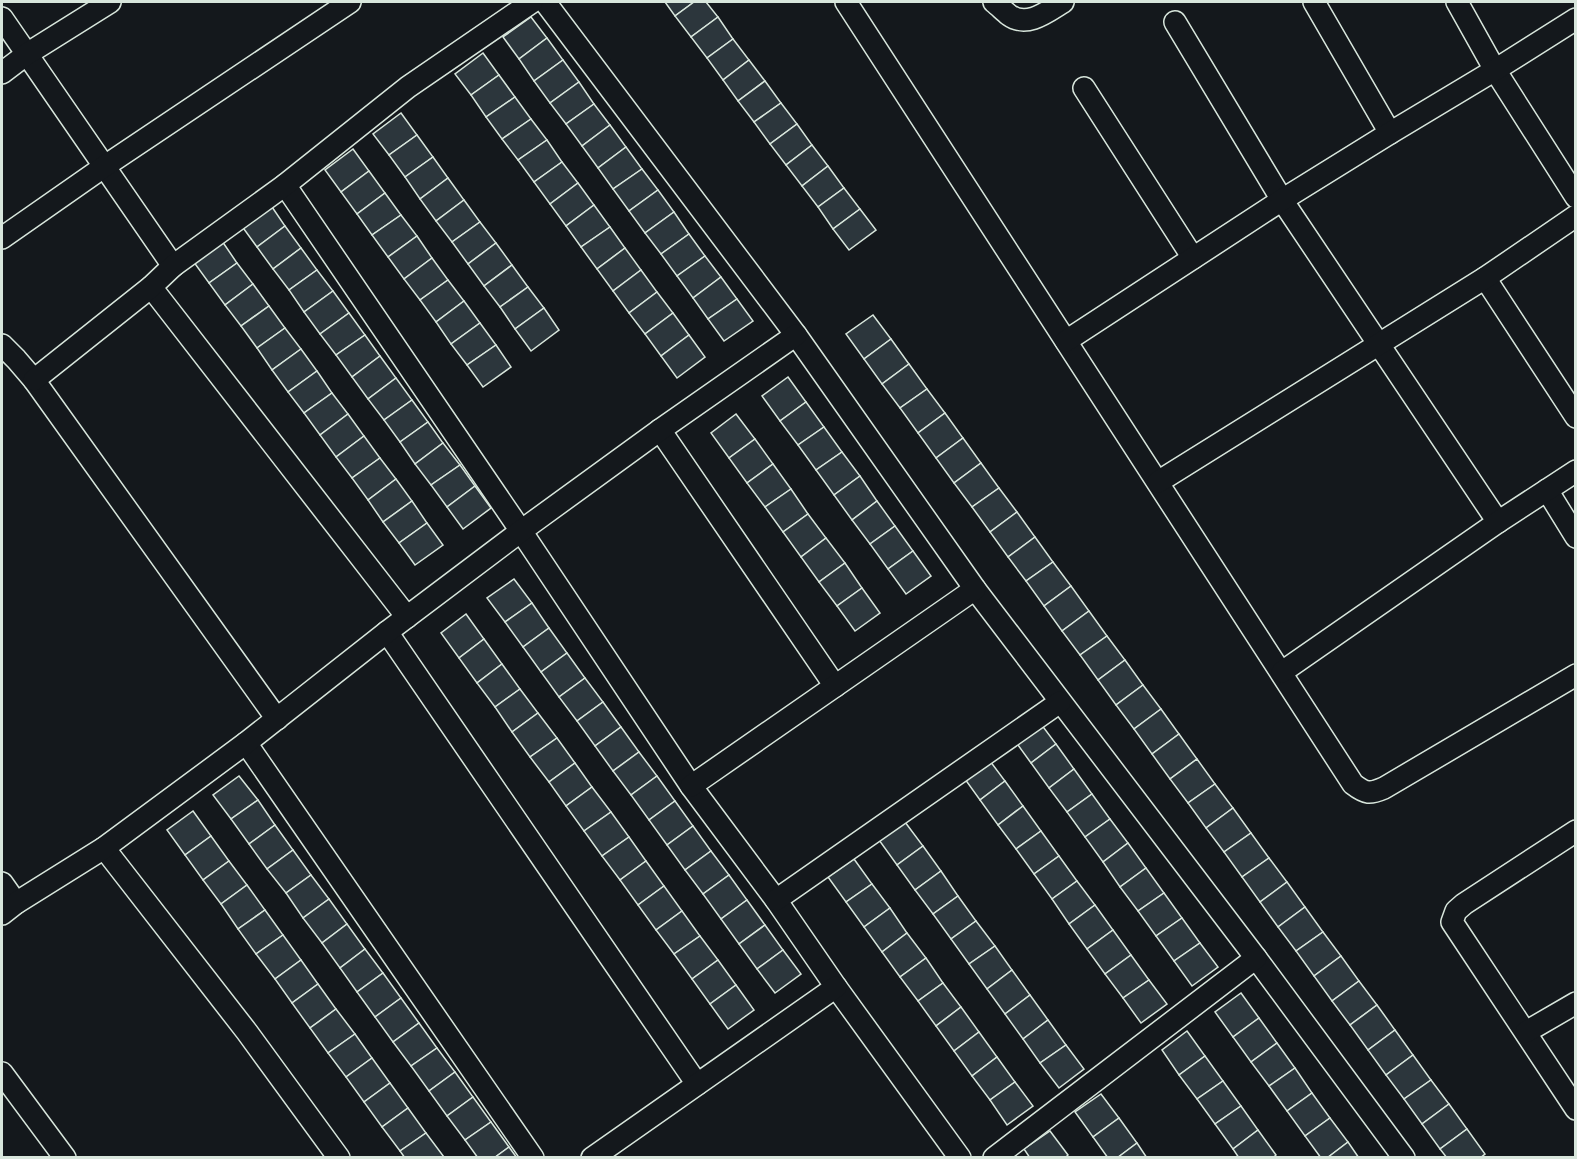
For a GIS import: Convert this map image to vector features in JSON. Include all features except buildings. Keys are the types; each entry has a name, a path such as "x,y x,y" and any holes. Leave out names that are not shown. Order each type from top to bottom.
{"street":[{"path":"2,73 27,54 110,2"},
{"path":"2,238 350,2"},
{"path":"34,380 151,287 173,266 285,185 408,87 532,2"},
{"path":"545,2 796,336 975,589 1256,958 1404,1158"},
{"path":"846,2 1353,784 1363,792 1373,792 1384,788 1575,675"},
{"path":"994,2 1011,17 1025,21 1044,14 1063,2"},
{"path":"1314,2 1389,133"},
{"path":"1457,2 1495,70 1575,197"},
{"path":"2,18 173,266"},
{"path":"1066,341 1282,200 1575,19"},
{"path":"1175,22 1282,200 1498,522"},
{"path":"1084,88 1193,258"},
{"path":"285,185 521,531 691,786 776,900 960,1158"},
{"path":"1158,482 1485,278 1575,216"},
{"path":"1485,278 1575,417"},
{"path":"151,287 407,617"},
{"path":"2,884 9,909 104,848 246,743 387,632 521,531 660,430 796,336"},
{"path":"2,345 34,380 277,719"},
{"path":"660,430 835,686"},
{"path":"1282,672 1575,471"},
{"path":"1547,490 1575,537"},
{"path":"691,786 975,589"},
{"path":"387,632 697,1084"},
{"path":"776,900 1060,702"},
{"path":"246,743 533,1158"},
{"path":"1575,831 1464,904 1456,911 1452,922 1575,1108"},
{"path":"104,848 247,1032 339,1158"},
{"path":"994,1158 1256,958"},
{"path":"592,1158 836,987"},
{"path":"1526,1032 1575,1003"},
{"path":"2,1073 65,1158"}]}
